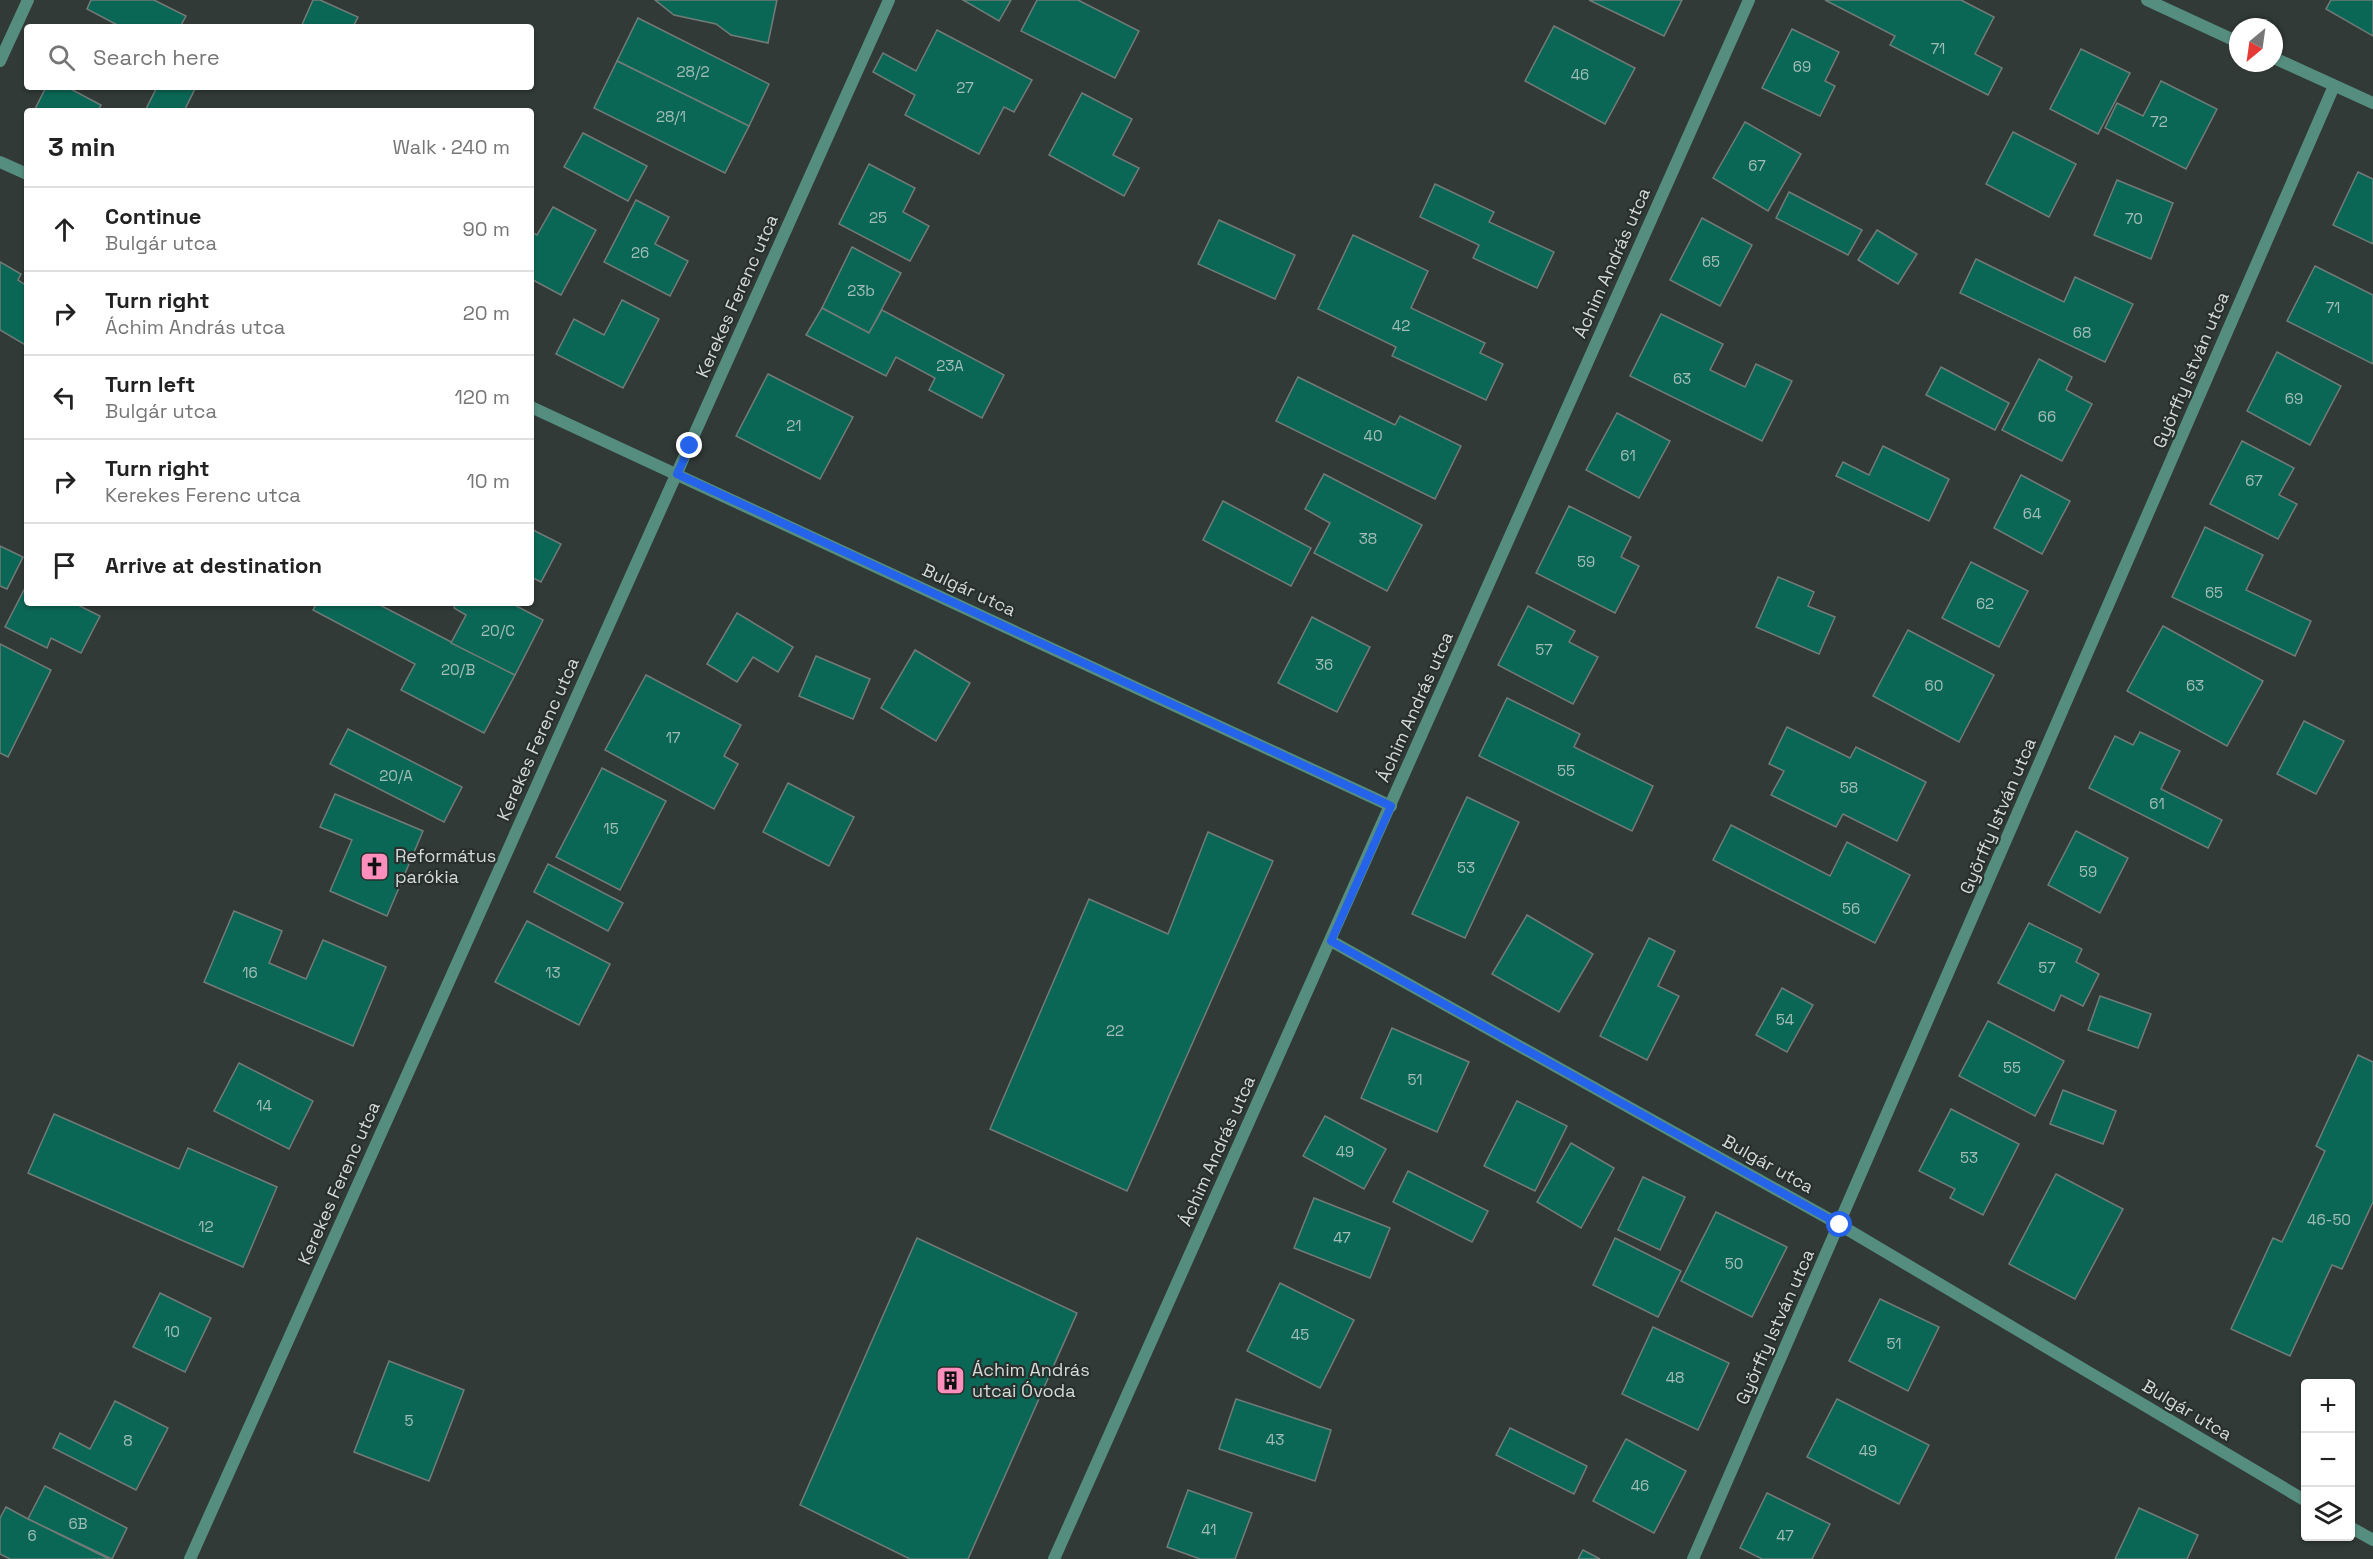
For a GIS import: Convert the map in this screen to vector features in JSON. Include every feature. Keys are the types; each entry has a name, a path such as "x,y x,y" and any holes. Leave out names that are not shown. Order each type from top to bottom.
{"street":[{"path":"0,61 28,0"},
{"name":"Kerekes Ferenc utca","path":"190,1559 890,0"},
{"name":"Áchim András utca","path":"1054,1559 1749,0"},
{"path":"2147,0 2229,38"},
{"path":"2283,62 2373,103"},
{"name":"Györffy István utca","path":"1693,1559 2334,86"},
{"path":"0,162 24,173"},
{"name":"Bulgár utca","path":"534,408 1391,806"},
{"name":"Bulgár utca","path":"1331,941 1840,1225 2301,1498"},
{"path":"2355,1530 2373,1540"}],"building":[{"path":"91,0 154,0 186,16 182,24 115,24 87,9"},
{"path":"313,0 320,0 358,17 354,24 302,24"},
{"path":"655,0 777,0 768,43 731,35 716,24 674,15"},
{"path":"963,0 1011,0 999,21"},
{"path":"1037,0 1078,0 1139,31 1115,78 1021,31"},
{"path":"1589,0 1682,0 1664,36"},
{"path":"1825,0 1961,0 1994,17 1975,54 2002,68 1988,95 1890,45 1895,36"},
{"path":"2331,0 2373,0 2373,36 2326,9"},
{"path":"638,18 769,84 749,126 617,61"},
{"path":"1554,26 1635,68 1605,124 1525,81"},
{"path":"1792,29 1839,52 1825,81 1835,86 1820,116 1762,88"},
{"path":"937,30 1032,80 1014,112 1004,107 979,154 905,115 915,95 873,72 883,53 916,71"},
{"path":"2081,49 2130,73 2098,134 2050,109"},
{"path":"617,61 749,126 725,173 594,108"},
{"path":"2161,81 2217,109 2186,169 2105,128 2117,103 2143,116"},
{"path":"44,90 73,90 101,105 100,108 36,108"},
{"path":"156,90 194,90 186,108 146,108"},
{"path":"1082,93 1132,119 1113,155 1139,168 1124,196 1049,155"},
{"path":"1745,122 1801,154 1768,211 1713,178"},
{"path":"2013,132 2076,164 2049,217 1986,184"},
{"path":"583,133 647,166 628,201 564,167"},
{"path":"869,164 915,188 903,212 929,226 910,261 839,224"},
{"path":"2358,172 2373,179 2373,244 2333,225"},
{"path":"2117,180 2173,203 2151,259 2094,235"},
{"path":"1435,184 1494,212 1489,222 1554,252 1537,288 1473,258 1479,245 1420,217"},
{"path":"1789,192 1862,230 1848,255 1776,218"},
{"path":"636,200 669,217 655,244 688,261 670,296 604,262"},
{"path":"553,207 596,230 561,295 534,281 534,234 537,235"},
{"path":"1702,218 1752,245 1720,306 1670,280"},
{"path":"1219,220 1295,255 1275,299 1198,264"},
{"path":"1877,230 1917,254 1898,284 1858,260"},
{"path":"1353,235 1428,271 1411,308 1485,343 1480,353 1503,364 1486,400 1392,356 1396,347 1318,309"},
{"path":"852,247 901,273 869,333 822,308"},
{"path":"1976,259 2064,302 2075,277 2133,304 2105,362 1960,293"},
{"path":"0,262 21,274 18,280 24,284 24,344 0,330"},
{"path":"2315,266 2373,295 2373,364 2287,321"},
{"path":"622,300 659,319 623,388 556,354 574,319 604,335"},
{"path":"822,308 869,333 882,310 1004,375 982,418 929,390 935,378 896,357 886,376 806,335"},
{"path":"1661,314 1723,344 1710,370 1745,387 1756,364 1792,381 1762,441 1630,376"},
{"path":"2277,352 2341,386 2310,445 2247,411"},
{"path":"2039,359 2072,377 2066,390 2092,404 2062,461 2002,430"},
{"path":"1941,367 2009,403 1995,430 1926,395"},
{"path":"768,374 853,417 820,479 736,436"},
{"path":"1298,377 1395,425 1400,416 1461,446 1435,499 1276,421"},
{"path":"1617,413 1670,441 1639,498 1586,470"},
{"path":"2242,441 2294,468 2279,495 2297,504 2278,539 2210,504"},
{"path":"1883,446 1949,479 1929,521 1836,476 1843,462 1869,475"},
{"path":"1324,474 1422,525 1387,591 1314,553 1330,523 1305,509"},
{"path":"2021,475 2070,501 2042,554 1994,528"},
{"path":"1223,501 1311,548 1291,586 1203,540"},
{"path":"1569,506 1631,537 1621,557 1639,566 1615,613 1536,573"},
{"path":"2205,527 2263,555 2246,590 2311,621 2295,656 2172,597"},
{"path":"534,530 561,544 541,582 534,578"},
{"path":"0,546 23,557 7,589 0,586"},
{"path":"1971,562 2028,591 1999,647 1942,618"},
{"path":"1778,577 1814,592 1808,606 1835,617 1819,654 1756,627"},
{"path":"24,590 24,606 80,606 100,616 81,653 51,638 47,648 5,627"},
{"path":"315,606 382,606 515,675 484,733 401,690 415,664 313,610"},
{"path":"455,606 517,606 543,620 515,675 451,643 466,615 454,608"},
{"path":"1528,606 1575,631 1569,642 1598,657 1573,704 1498,665"},
{"path":"737,613 793,647 778,672 753,657 737,682 707,664"},
{"path":"1312,617 1370,647 1337,712 1278,683"},
{"path":"2163,626 2263,681 2227,746 2127,691"},
{"path":"1908,630 1994,675 1959,742 1873,696"},
{"path":"0,644 51,670 8,757 0,753"},
{"path":"915,650 970,683 936,741 881,708"},
{"path":"816,656 870,679 853,719 799,696"},
{"path":"646,675 741,725 724,756 738,764 714,809 605,750"},
{"path":"1507,698 1580,734 1574,747 1653,786 1632,831 1479,756"},
{"path":"2304,721 2344,741 2316,794 2277,774"},
{"path":"1787,727 1850,758 1856,747 1926,782 1897,841 1843,814 1836,827 1771,795 1784,771 1769,764"},
{"path":"348,729 462,787 444,822 330,764"},
{"path":"2140,732 2180,751 2161,789 2222,820 2208,848 2089,788 2115,736 2133,745"},
{"path":"602,768 666,801 620,890 556,857"},
{"path":"788,783 854,817 829,866 763,832"},
{"name":"Református parókia","path":"335,794 423,831 387,916 330,891 352,840 320,827"},
{"path":"1467,797 1519,822 1465,938 1412,914"},
{"path":"1731,825 1830,876 1847,842 1910,875 1875,943 1713,860"},
{"path":"2076,831 2128,858 2100,913 2048,885"},
{"path":"1208,832 1273,861 1127,1191 990,1129 1089,899 1168,934"},
{"path":"548,864 623,903 608,931 534,892"},
{"path":"234,911 282,931 269,963 306,979 323,940 386,967 353,1046 204,982"},
{"path":"1527,915 1593,954 1559,1012 1492,974"},
{"path":"527,921 610,964 579,1025 495,982"},
{"path":"2029,923 2082,949 2076,962 2099,974 2083,1006 2061,995 2054,1011 1998,983"},
{"path":"1649,938 1675,951 1658,986 1679,996 1647,1060 1600,1036"},
{"path":"1782,988 1813,1005 1787,1052 1756,1035"},
{"path":"2100,996 2151,1014 2138,1048 2088,1030"},
{"path":"1988,1021 2064,1061 2035,1116 1959,1076"},
{"path":"1392,1028 1469,1062 1437,1132 1361,1098"},
{"path":"2358,1055 2373,1062 2373,1202 2342,1269 2332,1265 2290,1356 2231,1329 2273,1238 2282,1242 2325,1151 2316,1146"},
{"path":"239,1063 313,1101 289,1149 214,1111"},
{"path":"2063,1090 2116,1111 2103,1144 2050,1124"},
{"path":"1517,1101 1567,1126 1535,1191 1484,1166"},
{"path":"1951,1109 2019,1144 1983,1215 1950,1198 1955,1189 1919,1171"},
{"path":"54,1114 179,1169 188,1148 277,1187 243,1267 28,1173"},
{"path":"1325,1116 1386,1149 1364,1189 1303,1156"},
{"path":"1571,1143 1614,1168 1581,1228 1537,1202"},
{"path":"1408,1171 1488,1211 1472,1242 1393,1202"},
{"path":"2056,1174 2123,1209 2075,1299 2009,1264"},
{"path":"1643,1177 1685,1197 1660,1250 1618,1230"},
{"path":"1314,1198 1390,1228 1370,1278 1294,1248"},
{"path":"1716,1212 1787,1247 1752,1317 1681,1281"},
{"name":"Áchim András utcai Óvoda","path":"917,1238 1077,1313 968,1559 910,1559 800,1505"},
{"path":"1615,1238 1681,1271 1658,1317 1593,1285"},
{"path":"1280,1283 1354,1320 1320,1388 1247,1351"},
{"path":"160,1293 211,1318 185,1372 133,1347"},
{"path":"1880,1299 1939,1327 1908,1391 1849,1361"},
{"path":"1653,1327 1729,1363 1698,1430 1622,1394"},
{"path":"389,1361 464,1390 429,1481 354,1452"},
{"path":"1236,1399 1331,1430 1315,1481 1219,1449"},
{"path":"1837,1399 1929,1445 1899,1504 1807,1457"},
{"path":"115,1401 168,1428 136,1490 53,1448 60,1433 90,1449"},
{"path":"1510,1428 1587,1466 1574,1494 1496,1455"},
{"path":"1626,1439 1686,1471 1654,1533 1593,1501"},
{"path":"45,1486 127,1528 112,1559 28,1519"},
{"path":"1188,1490 1252,1513 1235,1559 1200,1559 1167,1547"},
{"path":"1767,1493 1830,1524 1812,1559 1762,1559 1740,1548"},
{"path":"6,1507 109,1559 10,1559 0,1554 0,1518"},
{"path":"2139,1508 2198,1535 2187,1559 2115,1559"},
{"path":"1583,1550 1600,1559 1578,1559"}],"place":[{"name":"Református parókia","path":"374,866"},
{"name":"Áchim András utcai Óvoda","path":"951,1380"}],"route":[{"path":"690,446 677,474 1391,806 1331,941 1840,1225"}]}
